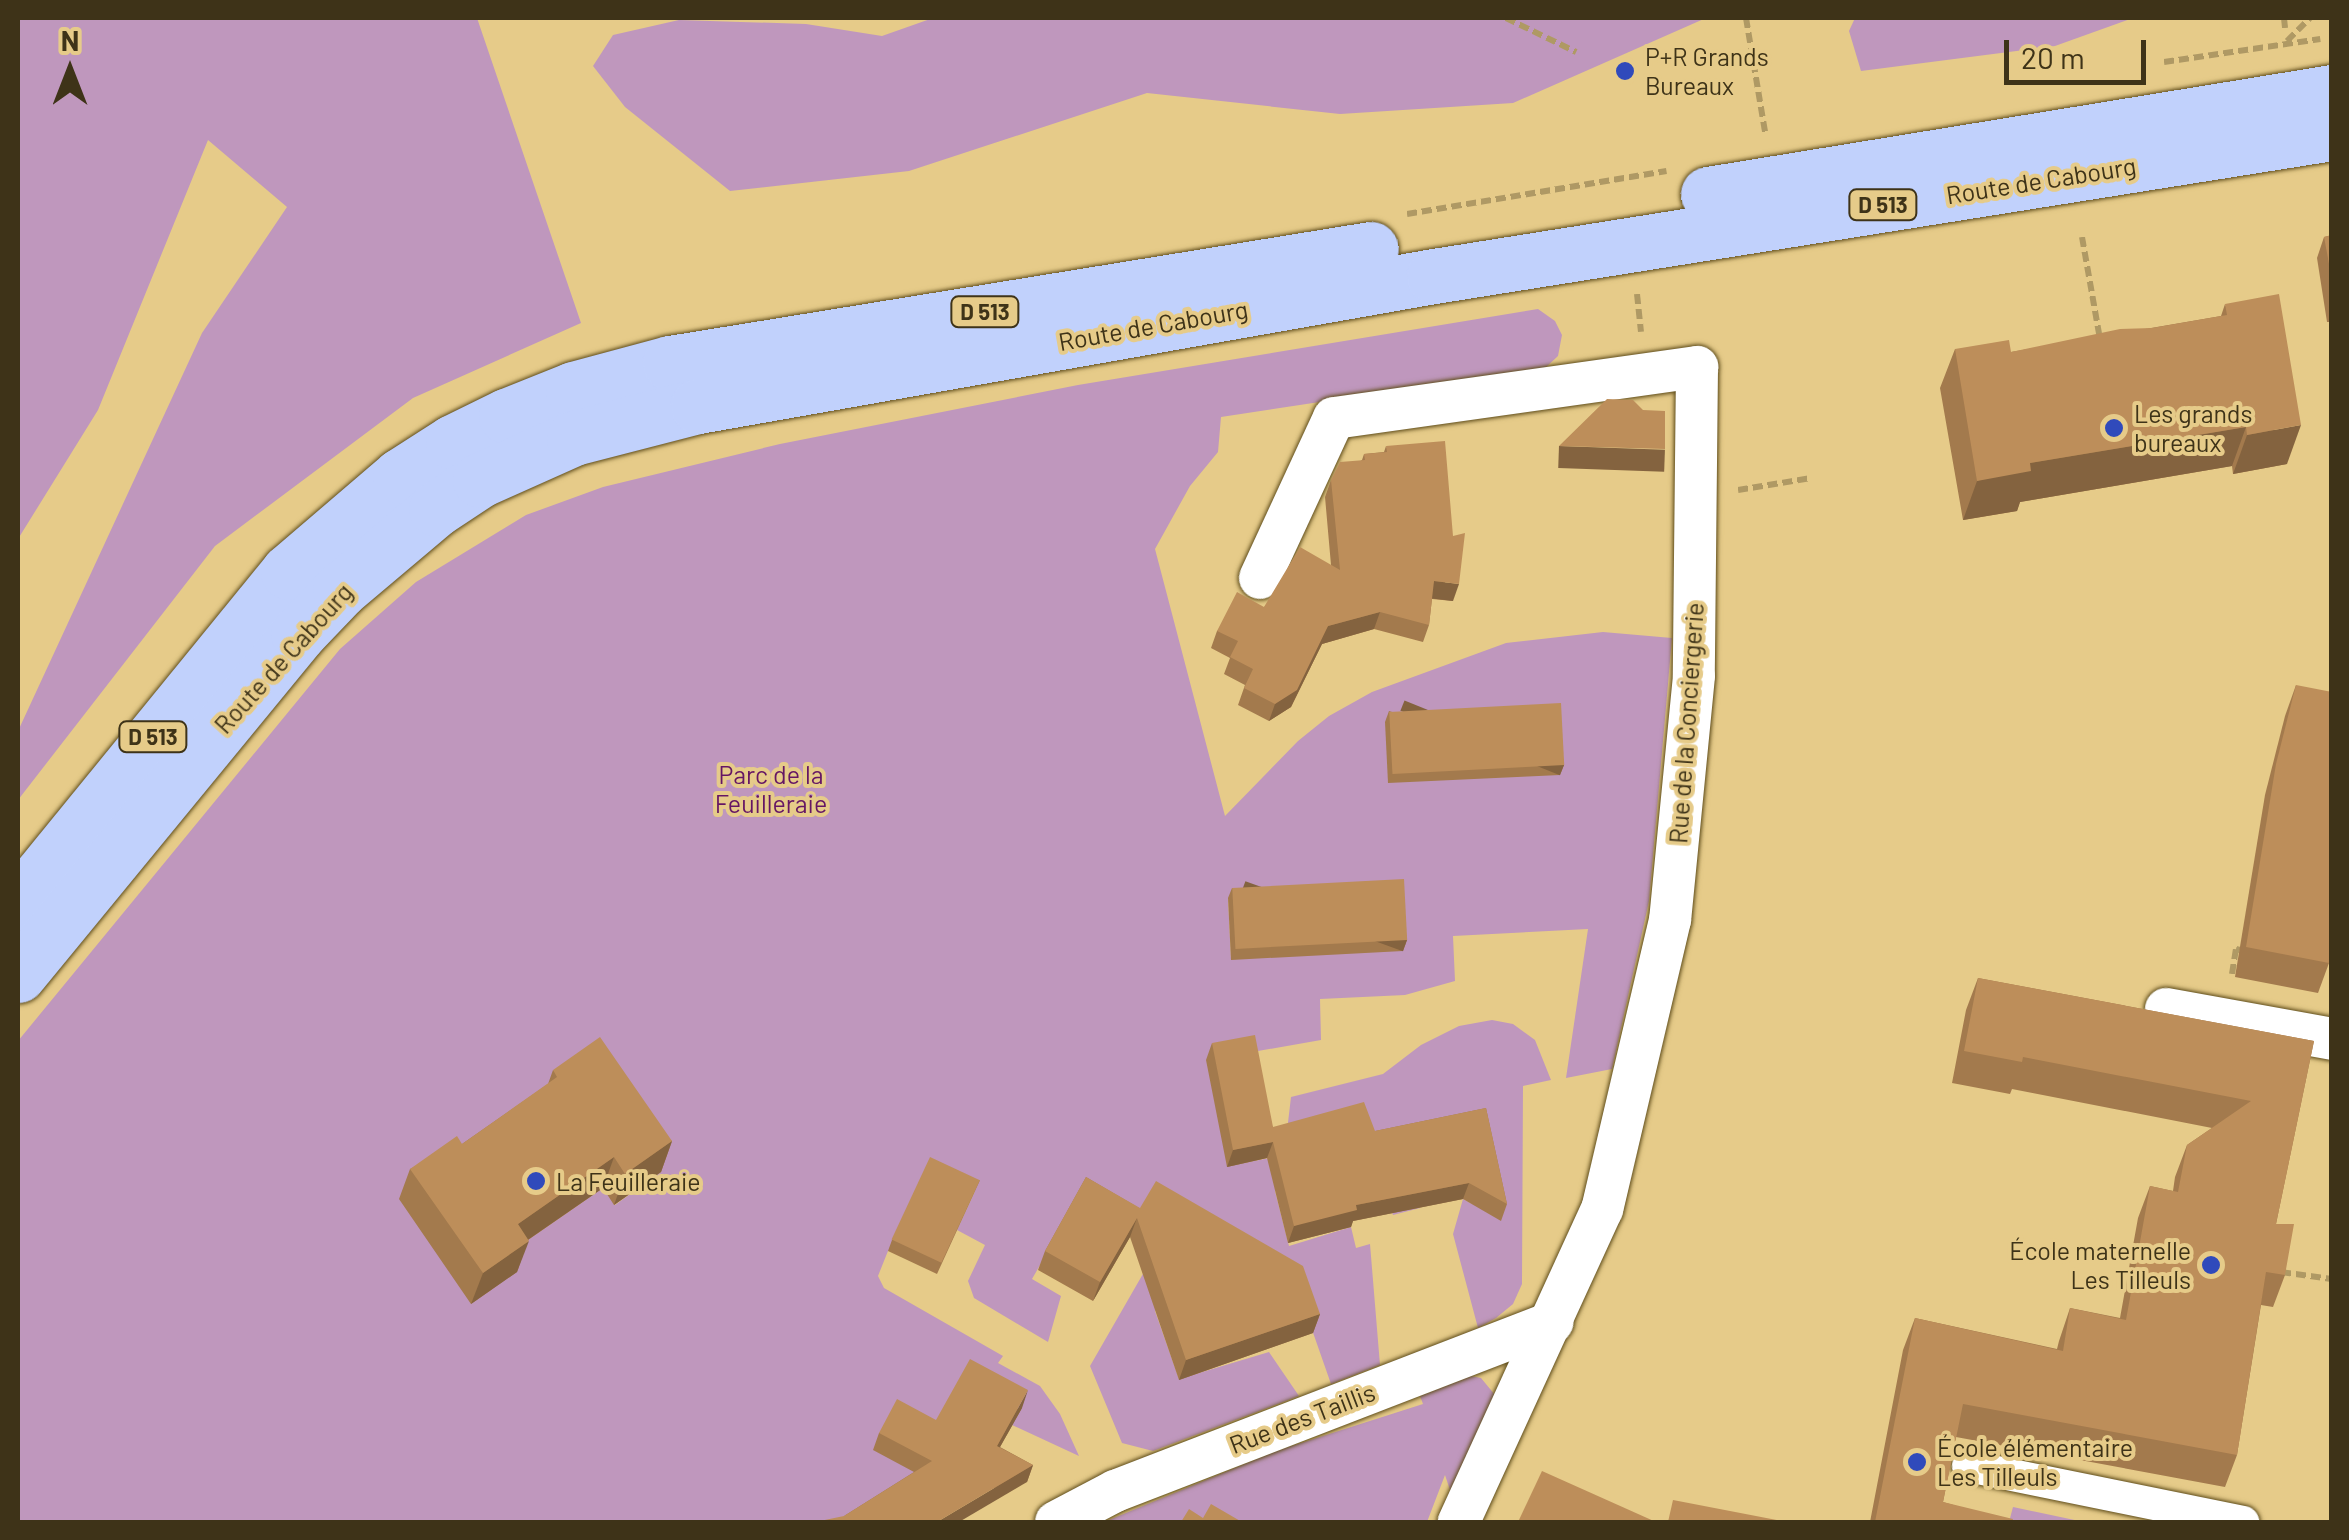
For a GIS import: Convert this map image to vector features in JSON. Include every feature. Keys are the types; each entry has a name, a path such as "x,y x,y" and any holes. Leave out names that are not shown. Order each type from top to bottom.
{"main road":[{"name":"Route de Cabourg","path":"18,903 288,572 400,476 453,442 573,389 670,363 2332,92"},
{"name":"Route de Cabourg","path":"18,974 277,660 340,590 450,499 529,456 574,438 732,400 1415,279 2332,133"}],"street":[{"name":"Rue de la Conciergerie","path":"1260,578 1334,418 1696,367 1694,676 1670,920 1602,1209 1460,1522"},
{"path":"2166,1009 2332,1039"},
{"name":"Rue des Taillis","path":"1056,1522 1115,1491 1552,1322"},
{"path":"1968,1466 2243,1522"}],"path":[{"path":"1506,18 1576,52"},
{"path":"1746,18 1766,138"},
{"path":"2284,18 2285,28"},
{"path":"2287,41 2310,18"},
{"path":"2082,237 2103,353"},
{"path":"1735,490 1811,478"},
{"path":"2265,1270 2332,1279"}],"green space":[{"path":"18,18 477,18 581,323 413,398 215,546 18,800 18,731 202,333 287,207 208,140 98,410 18,539"},
{"path":"933,18 1706,18 1513,103 1340,114 1147,93 909,171 730,191 625,107 593,66 613,35 679,20 806,24 882,36"},
{"path":"1855,18 2133,18 2055,46 1861,71 1849,31"},
{"name":"Parc de la Feuilleraie","path":"1538,309 1555,321 1562,335 1558,356 1545,368 1221,417 1218,452 1190,486 1155,549 1225,816 1298,741 1329,716 1372,692 1506,643 1603,632 1672,638 1649,901 1612,1069 1566,1078 1588,929 1453,936 1455,981 1405,995 1320,999 1321,1040 1207,1060 1228,1166 1291,1154 1287,1131 1291,1097 1383,1074 1421,1045 1459,1026 1492,1020 1513,1024 1535,1040 1551,1080 1523,1086 1522,1284 1513,1304 1478,1328 1453,1234 1463,1199 1472,1204 1406,1140 1420,1208 1393,1215 1358,1119 1275,1191 1289,1246 1351,1227 1356,1248 1370,1244 1380,1365 1331,1384 1296,1284 1134,1227 1063,1225 1032,1279 1061,1296 1048,1342 974,1298 968,1281 985,1245 957,1230 975,1191 888,1251 878,1276 884,1288 1003,1356 998,1363 1040,1386 1060,1414 1079,1456 1012,1425 854,1522 18,1522 18,1041 340,649 416,582 526,515 603,487 780,444 1078,385","holes":["1314,894 1231,959 1228,898","446,1167 661,1172 615,1205 603,1188 506,1255"]},
{"path":"1159,1246 1163,1307 1155,1311 1179,1379 1269,1352 1299,1396 1153,1451 1122,1443 1090,1366"},
{"path":"1471,1376 1481,1378 1495,1395 1452,1496 1445,1475 1427,1522 1104,1522 1276,1451 1423,1404 1420,1396"},
{"path":"2013,1507 2084,1522 2009,1522"}],"building":[{"path":"2332,235 2332,280 2324,237"},
{"name":"Les grands bureaux","path":"2279,294 2301,425 2247,435 2246,427 2030,463 2031,471 1977,481 1955,349 2009,340 2011,352 2120,329 2152,328 2227,315 2225,304"},
{"path":"1607,399 1633,400 1643,410 1665,411 1665,449 1559,446"},
{"path":"1445,441 1453,536 1465,533 1459,584 1434,581 1429,625 1380,612 1328,626 1297,690 1275,704 1244,688 1253,669 1230,657 1238,641 1217,631 1237,592 1264,607 1300,547 1340,570 1331,480 1340,462 1365,460 1364,454 1387,452 1386,446"},
{"path":"2296,685 2332,692 2329,963 2246,947 2276,764"},
{"path":"1561,703 1564,765 1392,774 1389,712"},
{"path":"1404,879 1407,940 1235,949 1232,888"},
{"path":"1978,978 2314,1041 2276,1224 2294,1224 2285,1275 2266,1272 2237,1455 1963,1404 1943,1502 2013,1519 2012,1522 1875,1522 1915,1318 2063,1351 2070,1308 2126,1320 2150,1186 2178,1192 2187,1145 2251,1101 2023,1057 2022,1062 1964,1051"},
{"path":"1255,1035 1273,1127 1364,1102 1375,1131 1486,1108 1507,1204 1469,1183 1356,1205 1357,1210 1294,1226 1273,1142 1233,1150 1212,1043"},
{"name":"La Feuilleraie","path":"600,1037 672,1141 625,1174 614,1157 518,1224 529,1241 483,1273 410,1169 457,1136 462,1144 557,1077 553,1070"},
{"path":"930,1157 980,1180 941,1263 892,1239"},
{"path":"1086,1177 1140,1208 1156,1181 1303,1266 1320,1314 1186,1360 1137,1218 1100,1282 1045,1251"},
{"path":"970,1359 1028,1390 997,1446 1033,1465 937,1522 815,1522 844,1516 932,1461 879,1433 897,1399 936,1420"},
{"path":"1542,1471 1656,1522 1518,1522"},
{"path":"1673,1500 1787,1522 1668,1522"},
{"path":"1211,1504 1242,1522 1181,1522 1189,1509 1203,1518"}],"place":[{"name":"P+R Grands Bureaux","path":"1625,71"},
{"name":"Les grands bureaux","path":"2114,428"},
{"name":"La Feuilleraie","path":"536,1181"},
{"name":"École maternelle Les Tilleuls","path":"2211,1265"},
{"name":"École élémentaire Les Tilleuls","path":"1917,1462"}]}
